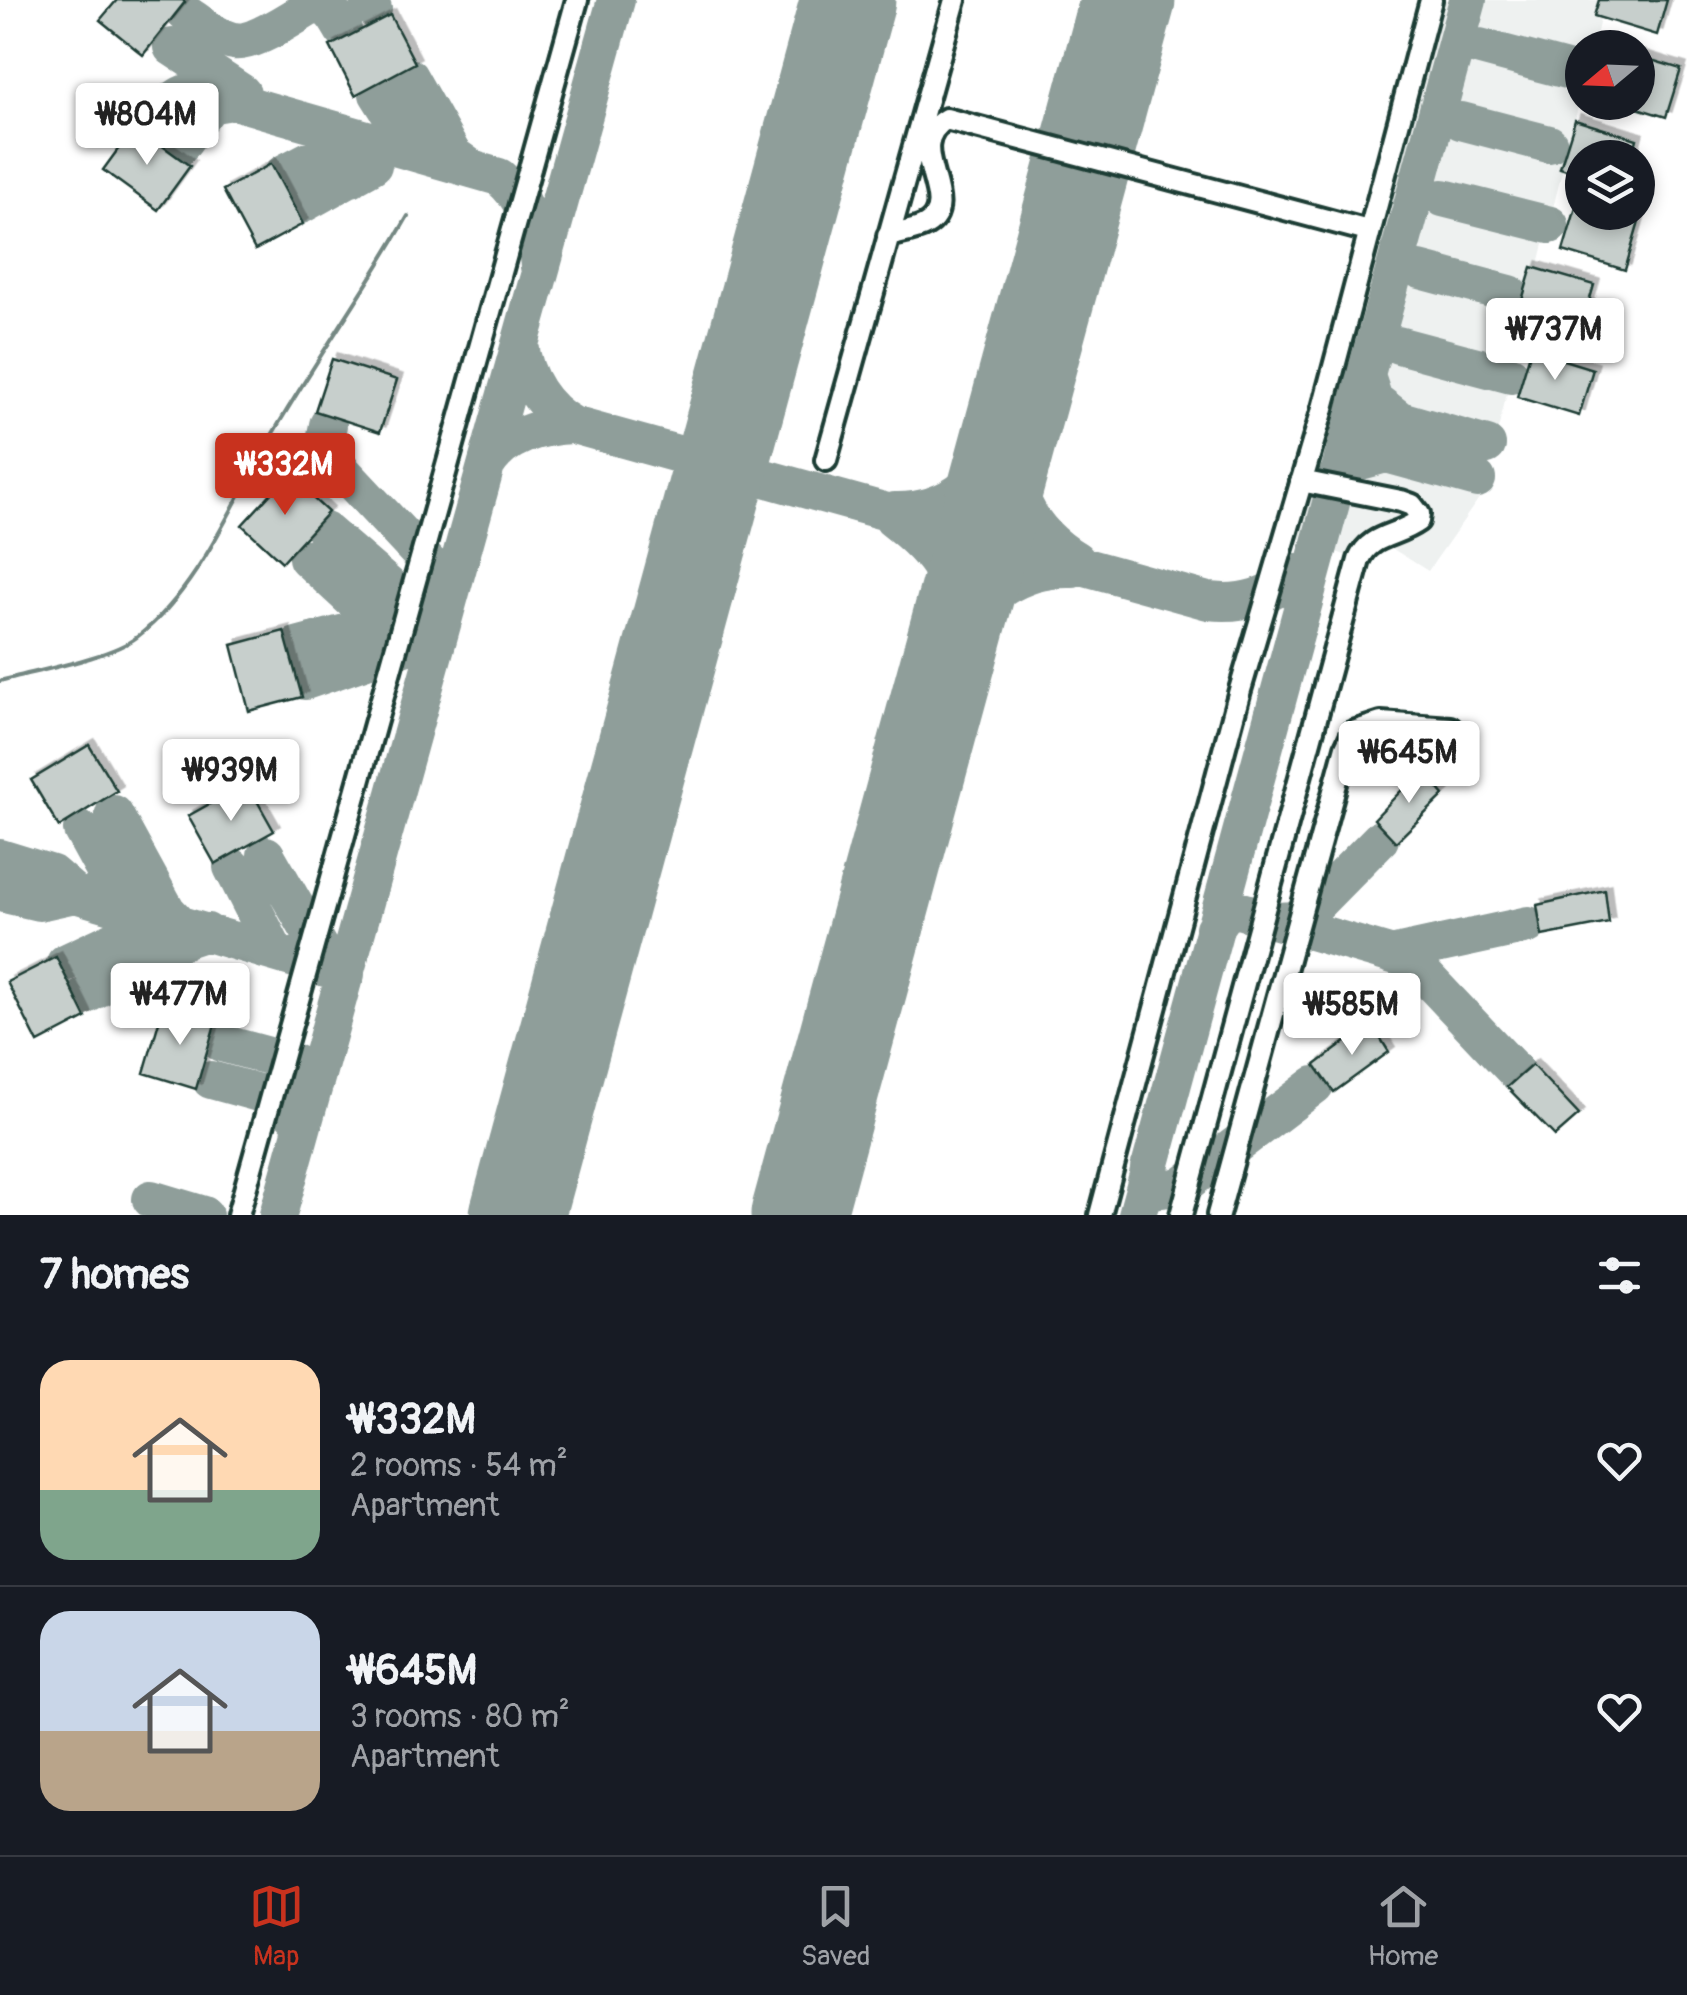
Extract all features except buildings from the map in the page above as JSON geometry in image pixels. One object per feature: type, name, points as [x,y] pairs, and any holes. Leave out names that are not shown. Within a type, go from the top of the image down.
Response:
[{"type":"lane","points":[[238,1215],[577,0]]},
{"type":"lane","points":[[826,460],[955,0]]},
{"type":"lane","points":[[1100,1215],[1240,690],[1322,412],[1431,0]]},
{"type":"lane","points":[[888,236],[928,224],[936,212],[937,186],[926,154],[931,135],[938,123],[946,119],[1368,231]]},
{"type":"lane","points":[[1180,1215],[1359,560],[1372,540],[1418,522],[1419,514],[1412,505],[1401,501],[1301,480]]},
{"type":"lane","points":[[1218,1215],[1353,732],[1380,723],[1450,728]]},
{"type":"shaded area","points":[[1423,0],[1605,0],[1597,30],[1565,30],[1565,120],[1575,120],[1570,140],[1565,140],[1565,160],[1482,494],[1428,571],[1369,534],[1348,556],[1277,531]]},
{"type":"waterway","points":[[0,681],[91,658],[125,645],[159,618],[211,547],[285,413],[408,216]]},
{"type":"taxiway","points":[[185,13],[221,37],[243,41],[278,26],[321,0]]},
{"type":"taxiway","points":[[368,0],[373,9]]},
{"type":"taxiway","points":[[520,344],[522,357],[526,369],[537,391],[573,425],[548,428],[513,440],[486,466],[616,0]]},
{"type":"taxiway","points":[[1137,1215],[1468,0]]},
{"type":"taxiway","points":[[311,6],[327,9],[343,30]]},
{"type":"taxiway","points":[[172,47],[242,93]]},
{"type":"taxiway","points":[[1480,47],[1565,70]]},
{"type":"taxiway","points":[[409,77],[453,155],[471,168]]},
{"type":"taxiway","points":[[149,132],[175,99],[199,91],[499,177],[528,218],[539,267]]},
{"type":"taxiway","points":[[378,94],[415,153]]},
{"type":"taxiway","points":[[177,150],[207,109],[233,101]]},
{"type":"taxiway","points":[[1461,121],[1549,144]]},
{"type":"taxiway","points":[[284,173],[355,136],[365,148],[364,159],[351,178]]},
{"type":"taxiway","points":[[301,205],[373,165]]},
{"type":"taxiway","points":[[1443,198],[1550,225]]},
{"type":"taxiway","points":[[1420,270],[1510,294]]},
{"type":"taxiway","points":[[1398,345],[1511,375]]},
{"type":"taxiway","points":[[1346,444],[1367,424],[1400,420],[1374,400],[1365,373]]},
{"type":"taxiway","points":[[1338,474],[1350,464],[1386,454],[1360,433],[1354,416]]},
{"type":"taxiway","points":[[1400,420],[1487,445]]},
{"type":"taxiway","points":[[296,646],[420,613],[449,599],[435,570],[327,455],[324,446],[328,425]]},
{"type":"taxiway","points":[[573,425],[1208,601],[1233,602],[1256,597],[1277,588],[1297,572]]},
{"type":"taxiway","points":[[1010,434],[1015,474],[1025,507],[1044,535],[1076,560]]},
{"type":"taxiway","points":[[895,511],[915,510],[949,499],[977,478],[1010,434]]},
{"type":"taxiway","points":[[1386,454],[1477,479]]},
{"type":"taxiway","points":[[278,1215],[486,466]]},
{"type":"taxiway","points":[[893,519],[943,571],[953,602],[954,641]]},
{"type":"taxiway","points":[[325,531],[420,613]]},
{"type":"taxiway","points":[[307,558],[371,617],[392,620]]},
{"type":"taxiway","points":[[953,644],[975,613],[1002,588],[1035,573],[1073,569]]},
{"type":"taxiway","points":[[305,681],[413,644],[421,646],[432,660]]},
{"type":"taxiway","points":[[114,814],[167,911],[180,925]]},
{"type":"taxiway","points":[[82,830],[121,901],[131,911]]},
{"type":"taxiway","points":[[1280,921],[1307,913],[1380,839]]},
{"type":"taxiway","points":[[266,855],[321,951],[325,967]]},
{"type":"taxiway","points":[[0,858],[52,874],[75,894],[346,974]]},
{"type":"taxiway","points":[[232,867],[275,952]]},
{"type":"taxiway","points":[[0,893],[39,902],[75,894]]},
{"type":"taxiway","points":[[1214,928],[1223,915],[1235,909],[1410,960],[1515,1071]]},
{"type":"taxiway","points":[[65,963],[159,919]]},
{"type":"taxiway","points":[[1395,954],[1528,925]]},
{"type":"taxiway","points":[[81,998],[186,939],[207,932]]},
{"type":"taxiway","points":[[221,1043],[295,1063],[315,1083],[291,1098],[281,1099]]},
{"type":"taxiway","points":[[211,1080],[281,1099],[296,1117]]},
{"type":"taxiway","points":[[1149,1168],[1151,1180],[1162,1189],[1182,1186],[1315,1085]]},
{"type":"taxiway","points":[[151,1199],[204,1215]]},
{"type":"runway","points":[[517,1215],[848,0]]},
{"type":"runway","points":[[798,1215],[1128,0]]}]
